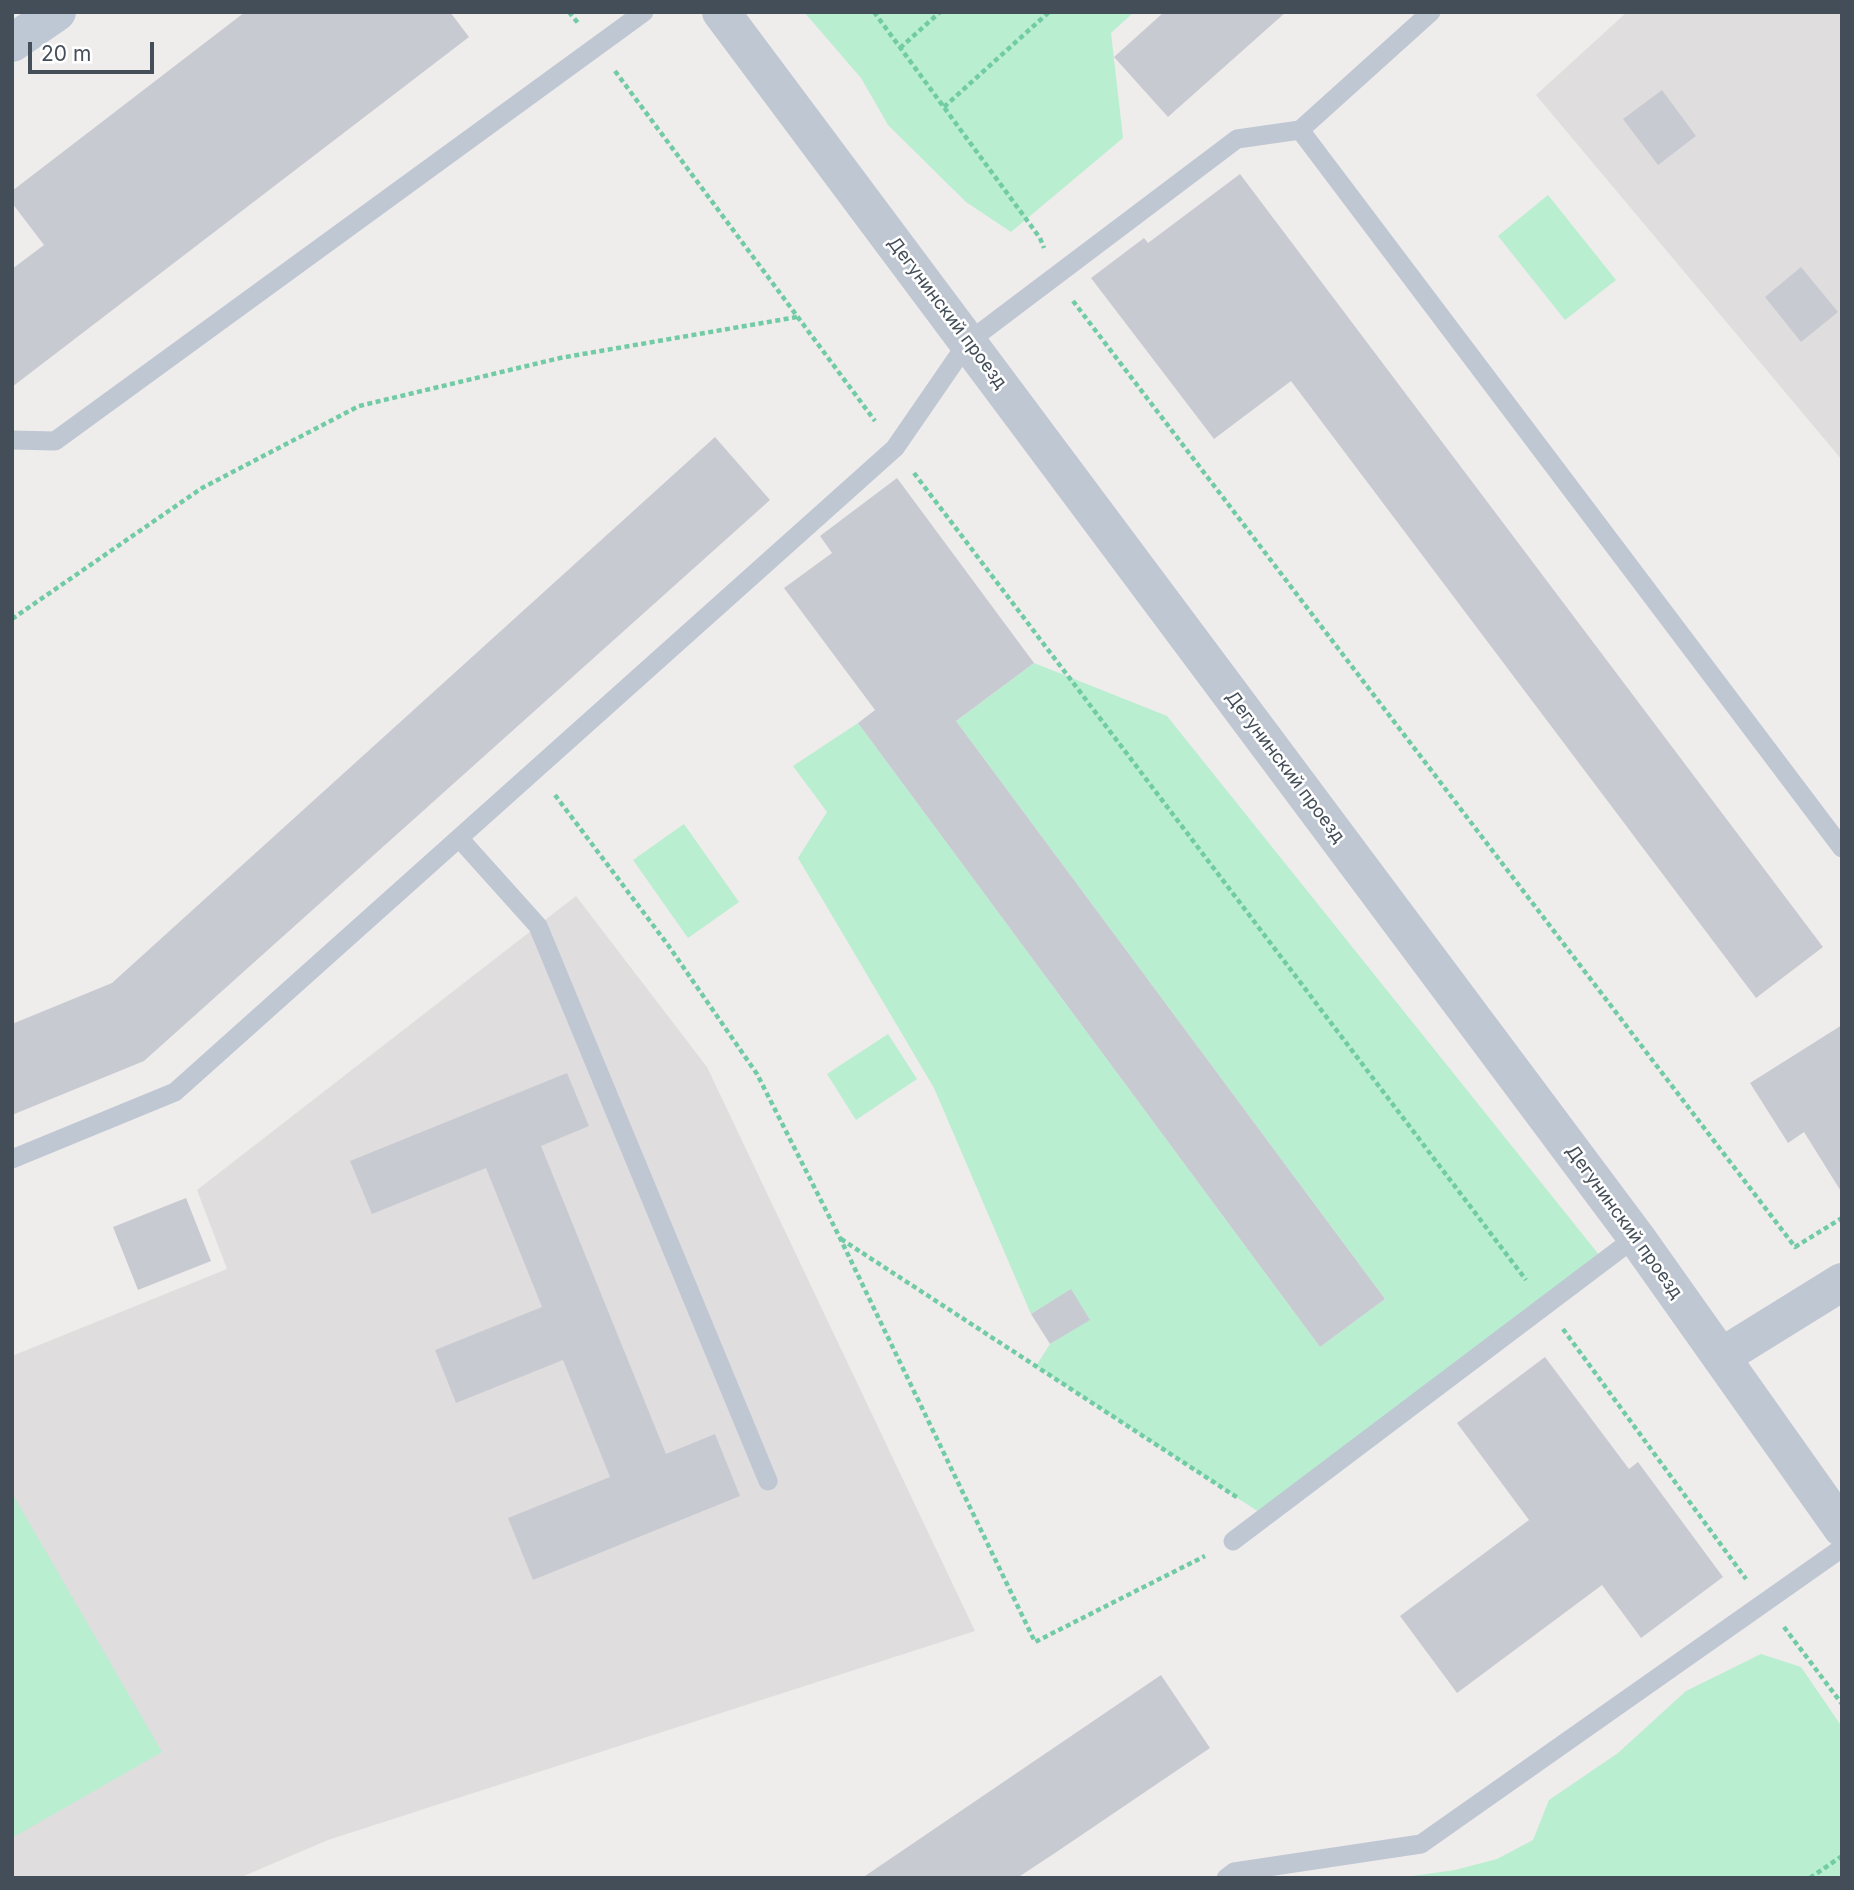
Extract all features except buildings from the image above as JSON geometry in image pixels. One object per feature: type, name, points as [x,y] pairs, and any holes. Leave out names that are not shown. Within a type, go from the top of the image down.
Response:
[{"type":"main road","points":[[12,43],[57,12]]},
{"type":"street","name":"Дегунинский проезд","points":[[721,12],[1636,1237],[1842,1528]]},
{"type":"street","points":[[1721,1357],[1842,1282]]},
{"type":"lane","points":[[12,440],[55,441],[644,12]]},
{"type":"lane","points":[[12,1159],[176,1093],[895,447],[968,342],[1237,139],[1300,130],[1431,12]]},
{"type":"lane","points":[[1300,130],[1842,848]]},
{"type":"lane","points":[[459,838],[538,926],[768,1481]]},
{"type":"lane","points":[[1233,1541],[1636,1237]]},
{"type":"lane","points":[[1226,1878],[1234,1872],[1421,1844],[1842,1548]]},
{"type":"path","points":[[569,12],[1544,1304],[1842,1704]]},
{"type":"path","points":[[874,12],[1040,238],[1054,277],[1795,1247],[1842,1218]]},
{"type":"path","points":[[900,48],[940,12]]},
{"type":"path","points":[[944,107],[1049,12]]},
{"type":"path","points":[[12,619],[202,488],[359,406],[560,358],[797,317]]},
{"type":"path","points":[[535,770],[628,889],[757,1074],[840,1238],[1035,1642],[1233,1541]]},
{"type":"path","points":[[840,1238],[1265,1516]]},
{"type":"path","points":[[1810,1878],[1842,1856]]},
{"type":"shaded area","points":[[1627,12],[1842,12],[1842,460],[1536,95]]},
{"type":"shaded area","points":[[576,896],[707,1067],[975,1631],[328,1840],[239,1878],[12,1878],[12,1356],[227,1269],[197,1190]]},
{"type":"green space","points":[[804,12],[1134,12],[1111,33],[1123,138],[1011,232],[966,202],[888,125],[861,78]]},
{"type":"green space","points":[[1548,195],[1616,280],[1565,320],[1498,236]]},
{"type":"green space","points":[[1034,663],[1167,716],[1604,1261],[1265,1516],[1036,1366],[1050,1344],[1089,1320],[1071,1290],[1031,1314],[934,1088],[798,858],[827,812],[793,766],[858,723],[1320,1347],[1385,1299],[956,721]]},
{"type":"green space","points":[[684,824],[739,902],[688,938],[633,860]]},
{"type":"green space","points":[[888,1034],[917,1079],[856,1120],[827,1074]]},
{"type":"green space","points":[[12,1493],[162,1752],[12,1838]]},
{"type":"green space","points":[[1761,1654],[1801,1667],[1842,1727],[1842,1878],[1398,1878],[1455,1870],[1497,1859],[1533,1840],[1549,1800],[1618,1753],[1686,1691]]}]
